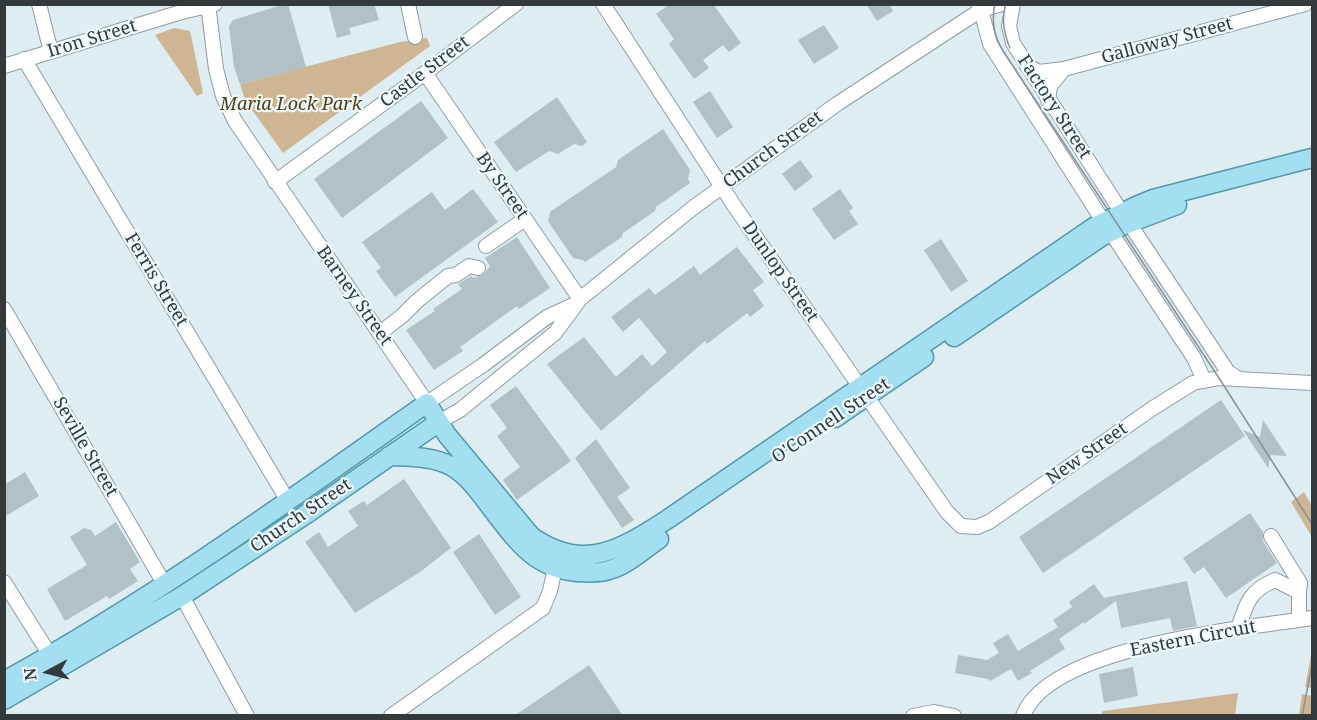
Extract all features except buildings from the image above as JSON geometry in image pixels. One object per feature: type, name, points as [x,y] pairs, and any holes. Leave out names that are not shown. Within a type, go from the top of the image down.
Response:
[{"type":"main road","name":"O'Connell Street","points":[[557,560],[568,555],[592,556],[611,552],[635,540],[864,391],[1044,259],[1125,218],[1153,200],[1312,158]]},
{"type":"main road","name":"O'Connell Street","points":[[1125,218],[1312,171]]},
{"type":"main road","name":"Church Street","points":[[4,700],[54,662],[428,402]]},
{"type":"main road","name":"Barney Street","points":[[428,402],[439,422],[521,525],[557,560]]},
{"type":"main road","name":"Church Street","points":[[4,681],[54,662],[182,596],[306,515],[439,422]]},
{"type":"main road","points":[[389,456],[430,458],[453,467],[470,481],[517,541],[532,555],[557,560]]},
{"type":"street","points":[[39,4],[51,52]]},
{"type":"street","points":[[408,4],[415,37]]},
{"type":"street","name":"Castle Street","points":[[275,182],[425,74],[516,4]]},
{"type":"street","name":"Dunlop Street","points":[[603,4],[722,187],[947,512],[961,526],[970,528]]},
{"type":"street","name":"Church Street","points":[[428,402],[474,372],[547,317],[577,301],[722,187],[837,104],[981,6],[1002,4]]},
{"type":"street","points":[[1010,26],[1013,4]]},
{"type":"street","name":"Galloway Street","points":[[1027,66],[1039,72],[1064,69],[1305,4]]},
{"type":"street","name":"Iron Street","points":[[4,66],[210,5]]},
{"type":"street","name":"Barney Street","points":[[210,5],[216,69],[223,96],[235,121],[428,402]]},
{"type":"street","points":[[981,6],[1010,26]]},
{"type":"street","name":"Factory Street","points":[[981,6],[990,44],[1194,358],[1204,380]]},
{"type":"street","name":"Factory Street","points":[[1010,26],[1012,40],[1048,100],[1222,364],[1231,375],[1239,379]]},
{"type":"street","name":"Ferris Street","points":[[24,60],[288,501]]},
{"type":"street","points":[[1048,100],[1050,86],[1064,69]]},
{"type":"street","name":"By Street","points":[[425,74],[525,219],[577,301]]},
{"type":"street","points":[[486,246],[525,219]]},
{"type":"street","points":[[380,333],[448,276],[456,275],[470,266],[478,268]]},
{"type":"street","name":"Church Street","points":[[439,422],[460,410],[555,333],[577,301]]},
{"type":"street","name":"Seville Street","points":[[4,309],[165,585]]},
{"type":"street","points":[[1204,380],[1239,379],[1312,383]]},
{"type":"street","name":"New Street","points":[[970,528],[989,522],[1162,402],[1193,383],[1204,380]]},
{"type":"street","points":[[1271,536],[1300,583],[1299,592],[1306,619]]},
{"type":"street","points":[[391,716],[543,608],[557,560]]},
{"type":"street","points":[[1238,629],[1245,605],[1260,586],[1275,580],[1299,592]]},
{"type":"street","points":[[4,582],[54,662]]},
{"type":"street","points":[[182,596],[247,716]]},
{"type":"street","name":"Eastern Circuit","points":[[1023,716],[1032,700],[1042,689],[1098,660],[1144,645],[1306,619]]},
{"type":"street","points":[[913,716],[934,712],[954,716]]},
{"type":"green space","points":[[174,28],[190,31],[203,93],[197,96],[155,35]]},
{"type":"green space","name":"Maria Lock Park","points":[[427,38],[430,46],[283,153],[245,100],[240,84],[400,42]]},
{"type":"green space","points":[[1304,492],[1312,506],[1312,537],[1291,502]]},
{"type":"green space","points":[[1312,650],[1312,688],[1305,687]]},
{"type":"green space","points":[[1238,693],[1235,715],[1101,715],[1103,711]]},
{"type":"green space","points":[[1302,694],[1312,696],[1312,715],[1299,715]]},
{"type":"tram line","points":[[995,4],[994,28],[1003,51],[1219,378],[1312,524]]},
{"type":"tram line","points":[[1006,4],[1004,26],[1010,48]]},
{"type":"tram line","points":[[1302,716],[1312,665]]}]
